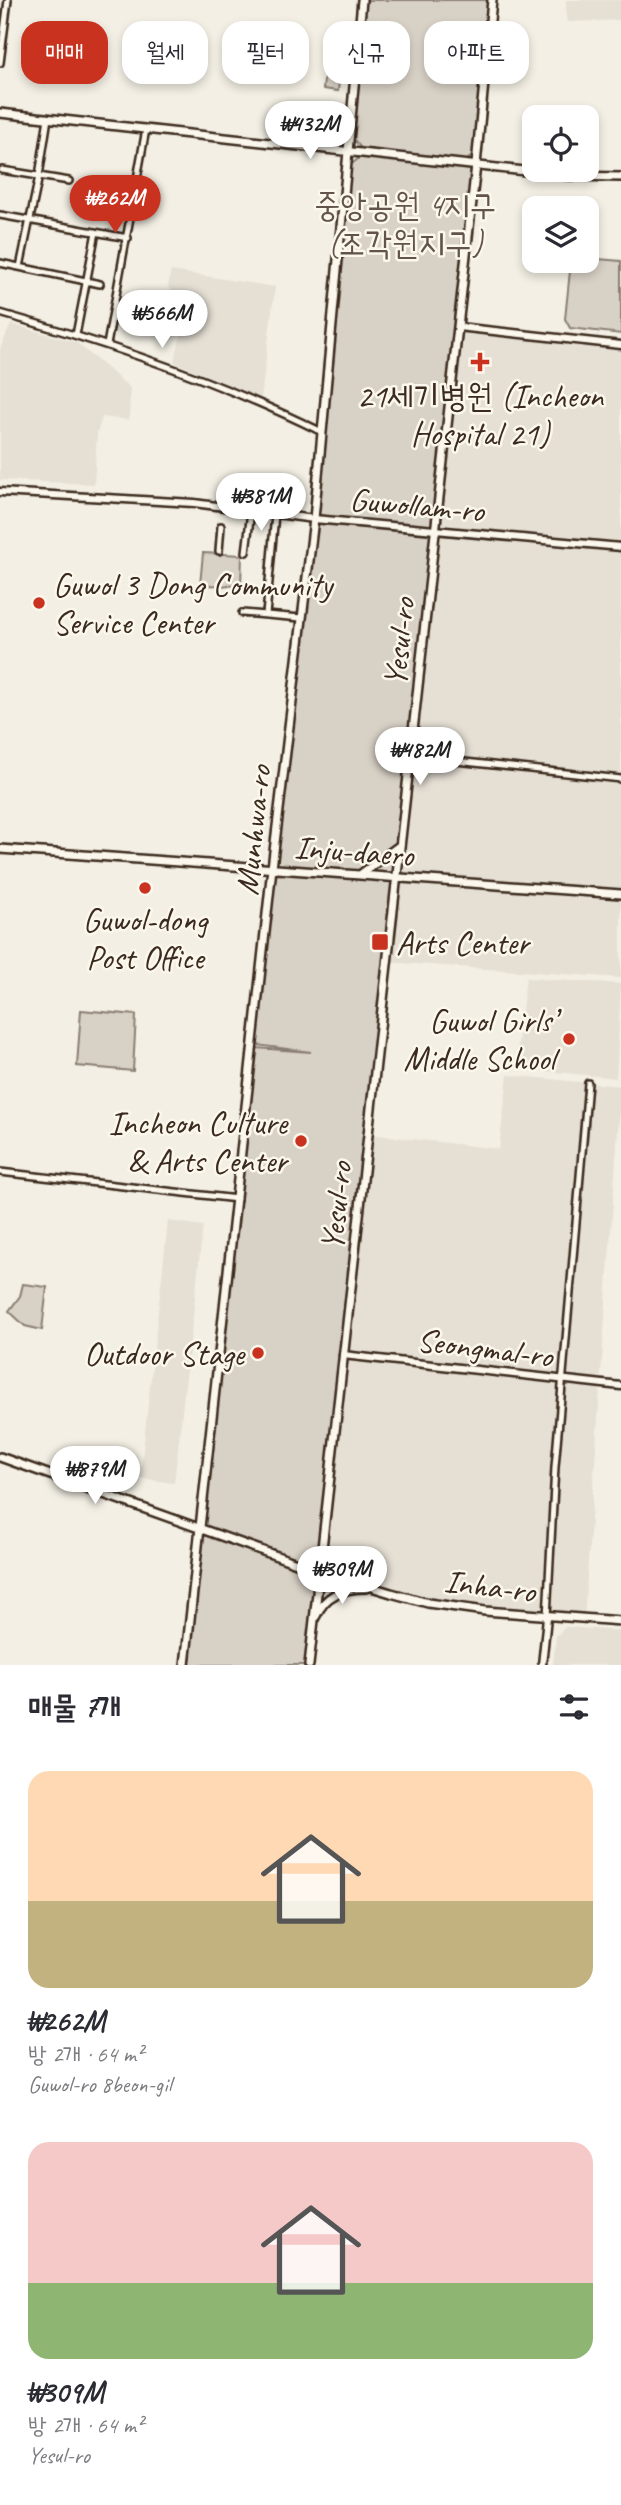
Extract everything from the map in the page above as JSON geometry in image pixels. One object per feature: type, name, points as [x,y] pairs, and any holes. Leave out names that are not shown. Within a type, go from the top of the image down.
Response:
[{"type":"main road","name":"Munhwa-ro","points":[[185,1665],[272,868],[314,519],[362,0]]},
{"type":"main road","name":"Yesul-ro","points":[[309,1665],[476,165],[492,0]]},
{"type":"main road","points":[[0,113],[348,152],[581,176],[621,177]]},
{"type":"main road","points":[[360,874],[372,868],[400,845]]},
{"type":"main road","name":"Inju-daero","points":[[0,849],[621,894]]},
{"type":"main road","name":"Inha-ro","points":[[0,1457],[371,1587],[449,1606],[547,1617],[621,1621]]},
{"type":"main road","points":[[313,1626],[321,1605],[329,1597],[354,1588],[371,1587]]},
{"type":"street","points":[[0,64],[8,0]]},
{"type":"street","points":[[20,267],[39,176],[47,118]]},
{"type":"street","points":[[107,345],[146,129]]},
{"type":"street","points":[[2,170],[69,181]]},
{"type":"street","points":[[0,215],[128,238]]},
{"type":"street","points":[[76,335],[96,232]]},
{"type":"street","points":[[0,263],[100,284]]},
{"type":"street","points":[[0,313],[76,335],[180,371],[322,432]]},
{"type":"street","points":[[458,327],[621,345]]},
{"type":"street","name":"Guwollam-ro","points":[[0,492],[194,503],[314,519],[621,547]]},
{"type":"street","points":[[246,552],[251,511]]},
{"type":"street","points":[[266,615],[275,514]]},
{"type":"street","points":[[219,551],[221,526]]},
{"type":"street","points":[[242,613],[301,618]]},
{"type":"street","points":[[410,756],[621,779]]},
{"type":"street","points":[[542,1665],[562,1381],[588,1083]]},
{"type":"street","points":[[0,1172],[237,1199]]},
{"type":"street","name":"Seongmal-ro","points":[[343,1356],[621,1386]]},
{"type":"shaded area","points":[[566,0],[621,0],[621,20],[567,22]]},
{"type":"shaded area","points":[[171,271],[275,287],[261,398],[174,362],[189,307],[168,287]]},
{"type":"shaded area","points":[[11,324],[77,343],[130,388],[129,420],[102,417],[97,433],[94,484],[0,480],[0,349]]},
{"type":"shaded area","points":[[458,327],[621,345],[621,978],[387,962]]},
{"type":"shaded area","name":"Guwol Girls’ Middle School","points":[[526,978],[621,984],[616,1078],[515,1068]]},
{"type":"shaded area","points":[[508,1075],[621,1086],[584,1619],[449,1606],[319,1571],[368,1134],[499,1149]]},
{"type":"shaded area","points":[[168,1221],[203,1226],[174,1483],[140,1478]]},
{"type":"shaded area","points":[[566,1627],[621,1631],[621,1665],[553,1665],[556,1636]]},
{"type":"green space","name":"중앙공원 4지구 (조각원지구)","points":[[362,0],[491,0],[489,21],[424,21],[424,84],[483,84],[477,153],[462,163],[476,165],[436,523],[427,530],[435,531],[309,1665],[185,1665],[200,1528],[282,1556],[204,1526],[256,1048],[311,1052],[256,1045],[275,871],[322,871],[276,865],[316,523],[346,524],[322,520],[315,508],[347,168],[365,153],[350,135],[355,84],[410,84],[410,21],[360,21]]},
{"type":"green space","points":[[324,84],[339,84],[338,91],[323,89]]},
{"type":"green space","points":[[599,259],[621,261],[621,334],[570,328],[565,319],[570,273],[599,273]]},
{"type":"green space","points":[[203,553],[242,555],[241,586],[200,585]]},
{"type":"green space","points":[[81,1010],[136,1015],[133,1071],[77,1066]]},
{"type":"green space","points":[[23,1284],[47,1287],[42,1330],[25,1326],[9,1311],[20,1296]]},
{"type":"place","name":"21세기병원 (Incheon Hospital 21)","points":[[480,362]]},
{"type":"place","name":"Guwol 3 Dong Community Service Center","points":[[39,603]]},
{"type":"place","name":"Guwol-dong Post Office","points":[[145,888]]},
{"type":"place","name":"Arts Center","points":[[380,942]]},
{"type":"place","name":"Guwol Girls’ Middle School","points":[[569,1039]]},
{"type":"place","name":"Incheon Culture & Arts Center","points":[[301,1141]]},
{"type":"place","name":"Outdoor Stage","points":[[258,1353]]}]
